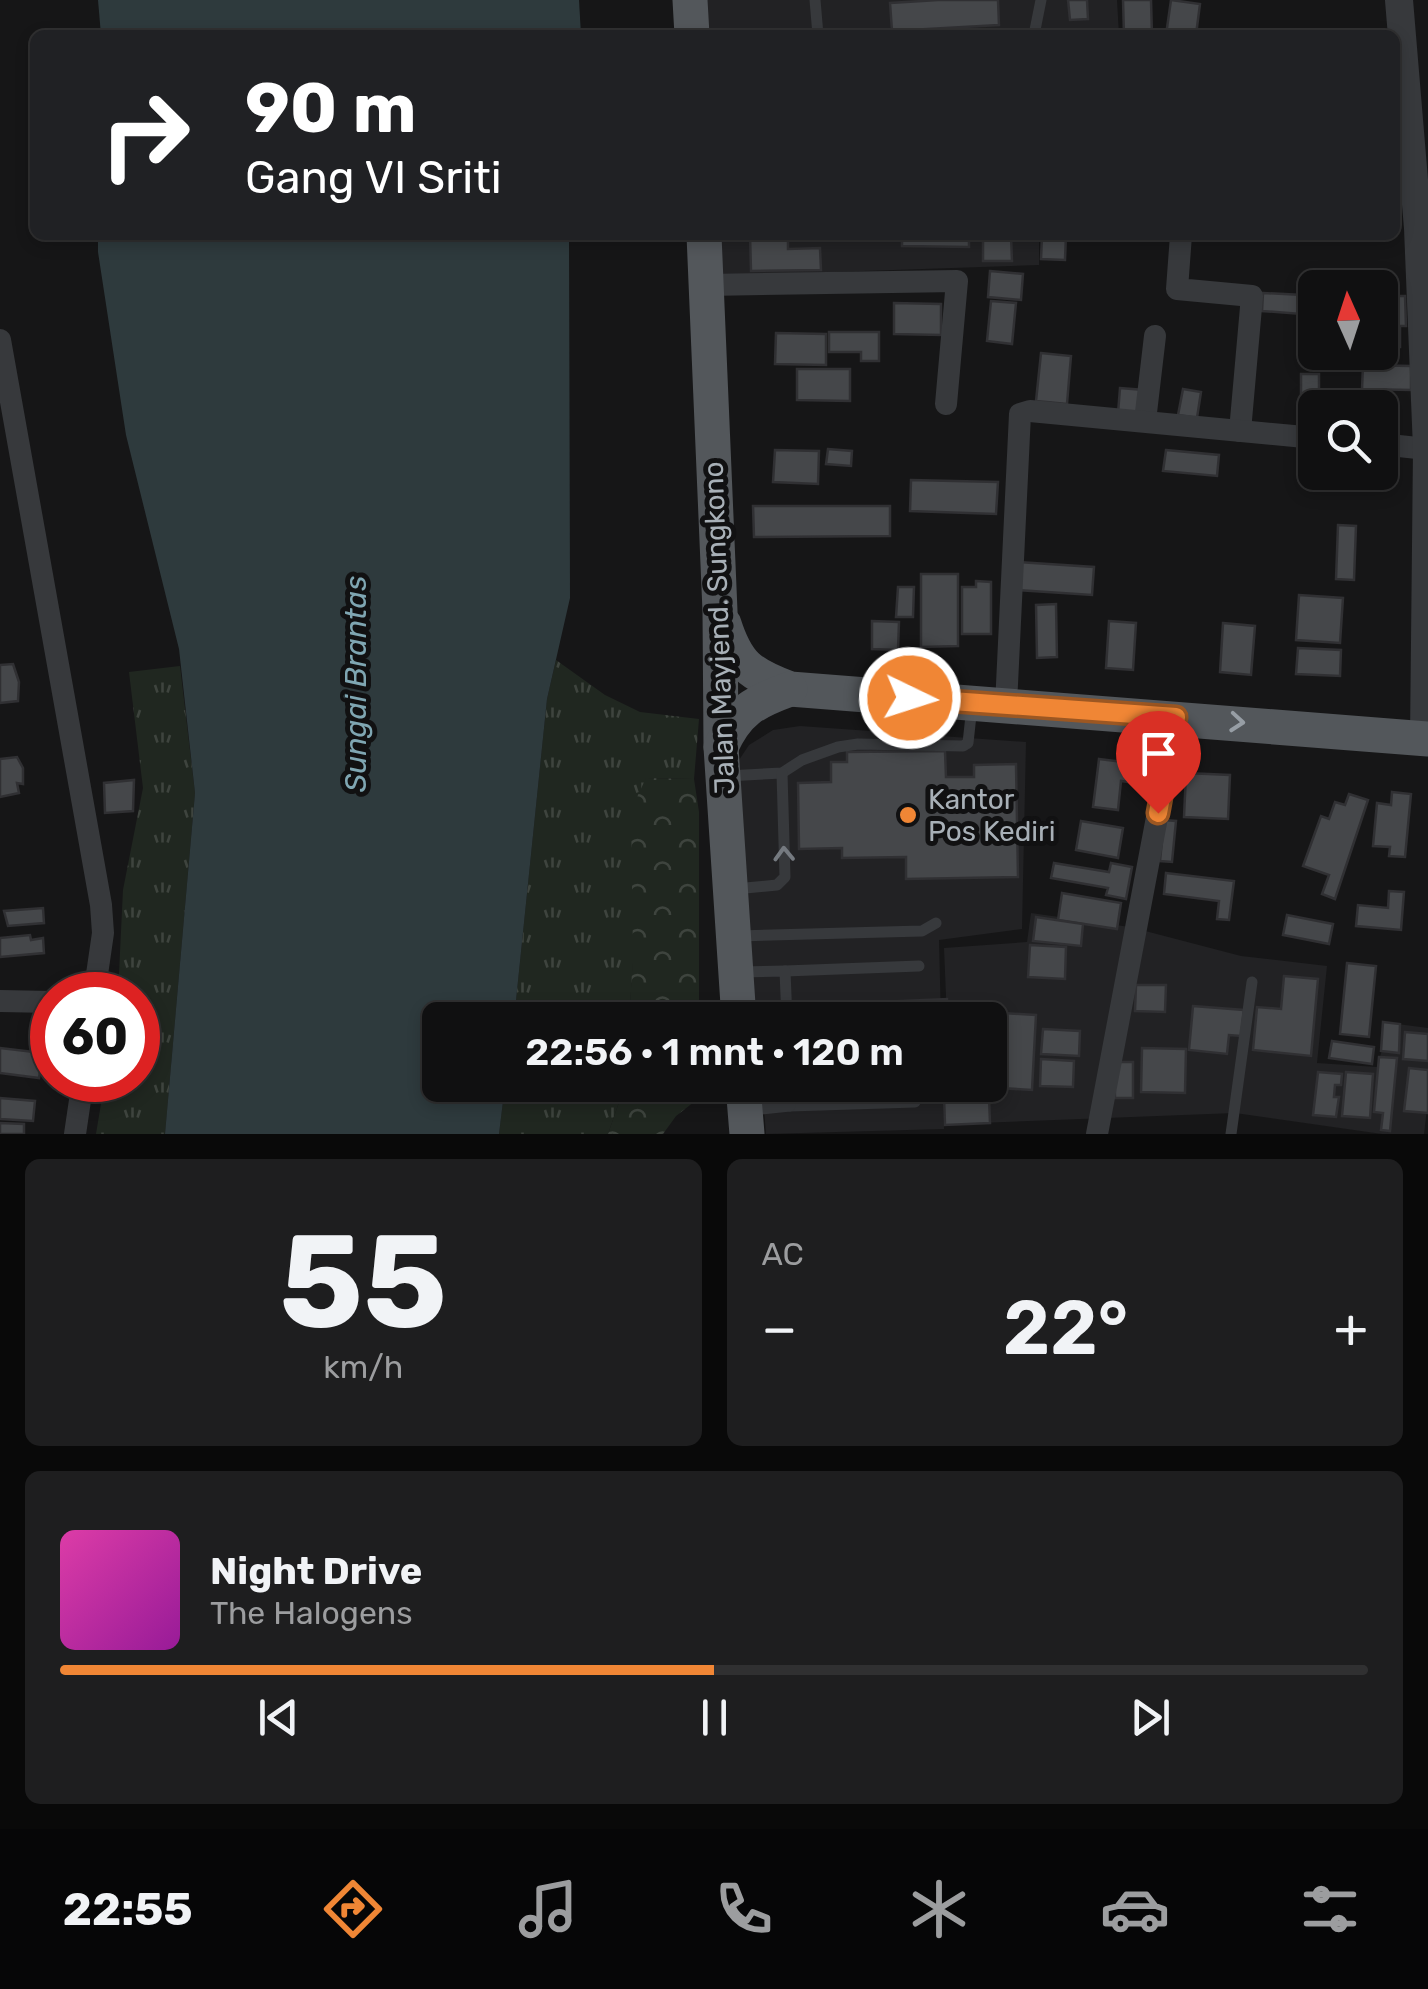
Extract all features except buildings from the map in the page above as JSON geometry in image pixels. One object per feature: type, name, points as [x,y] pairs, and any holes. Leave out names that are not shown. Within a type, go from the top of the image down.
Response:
[{"type":"main road","points":[[690,0],[692,30]]},
{"type":"main road","name":"Jalan Mayjend. Sungkono","points":[[704,240],[720,611],[722,762],[738,1002]]},
{"type":"main road","points":[[720,611],[732,648],[744,666],[790,689],[1426,738]]},
{"type":"main road","points":[[722,762],[731,725],[746,709],[790,689]]},
{"type":"street","points":[[1399,0],[1416,67],[1401,95],[1406,228],[1428,449],[1426,738]]},
{"type":"street","points":[[1181,240],[1177,289],[1252,296],[1240,431]]},
{"type":"street","points":[[707,285],[956,280],[946,404]]},
{"type":"street","points":[[1145,422],[1154,336]]},
{"type":"street","points":[[0,340],[101,905],[97,972]]},
{"type":"street","points":[[989,703],[1018,418],[1030,410],[1298,436]]},
{"type":"street","points":[[1398,446],[1428,449]]},
{"type":"street","points":[[1097,1134],[1176,717]]},
{"type":"street","points":[[0,1000],[30,1001]]},
{"type":"street","points":[[75,1134],[80,1102]]},
{"type":"lane","points":[[815,0],[818,30]]},
{"type":"lane","points":[[1034,30],[1042,0]]},
{"type":"lane","points":[[722,762],[782,773],[802,760],[838,747],[967,745],[989,703]]},
{"type":"lane","points":[[730,889],[778,885],[785,877],[782,773]]},
{"type":"lane","points":[[734,936],[922,931],[936,923]]},
{"type":"lane","points":[[736,972],[919,966]]},
{"type":"lane","points":[[784,971],[786,1002]]},
{"type":"lane","points":[[1232,1134],[1252,982]]},
{"type":"lane","points":[[745,1110],[915,1102]]},
{"type":"shaded area","points":[[707,0],[1117,0],[1119,30],[708,30]]},
{"type":"shaded area","points":[[716,240],[1039,240],[1039,265],[718,276]]},
{"type":"shaded area","points":[[800,726],[1026,742],[1022,929],[939,940],[941,1002],[755,1002],[735,766],[749,745],[773,730]]},
{"type":"shaded area","points":[[1031,913],[1130,927],[1241,956],[1327,966],[1317,1063],[1377,1067],[1390,1023],[1428,1028],[1424,1134],[1382,1134],[1235,1113],[951,1124],[950,1102],[1007,1102],[1007,1002],[946,1002],[944,948],[1027,942]]},
{"type":"shaded area","points":[[763,1102],[943,1102],[944,1129],[766,1134]]},
{"type":"green space","points":[[556,660],[605,695],[640,712],[699,719],[694,779],[646,778],[630,1002],[516,1002],[547,699]]},
{"type":"green space","points":[[180,666],[195,793],[165,1134],[96,1134],[101,1102],[160,1102],[160,972],[119,972],[123,890],[143,788],[129,672]]},
{"type":"green space","points":[[646,778],[694,779],[699,812],[699,1002],[630,1002],[631,810]]},
{"type":"green space","points":[[503,1102],[619,1102],[608,1134],[499,1134]]},
{"type":"green space","points":[[619,1102],[694,1102],[676,1116],[663,1134],[608,1134]]},
{"type":"water","points":[[98,0],[579,0],[581,30],[101,30]]},
{"type":"water","name":"Sungai Brantas","points":[[98,240],[569,240],[570,598],[547,699],[516,1002],[422,1002],[422,1102],[503,1102],[499,1134],[165,1134],[195,793],[179,649],[126,435]]},
{"type":"place","name":"Kantor Pos Kediri","points":[[908,815]]},
{"type":"route","points":[[910,698],[1176,717],[1158,813]]}]
